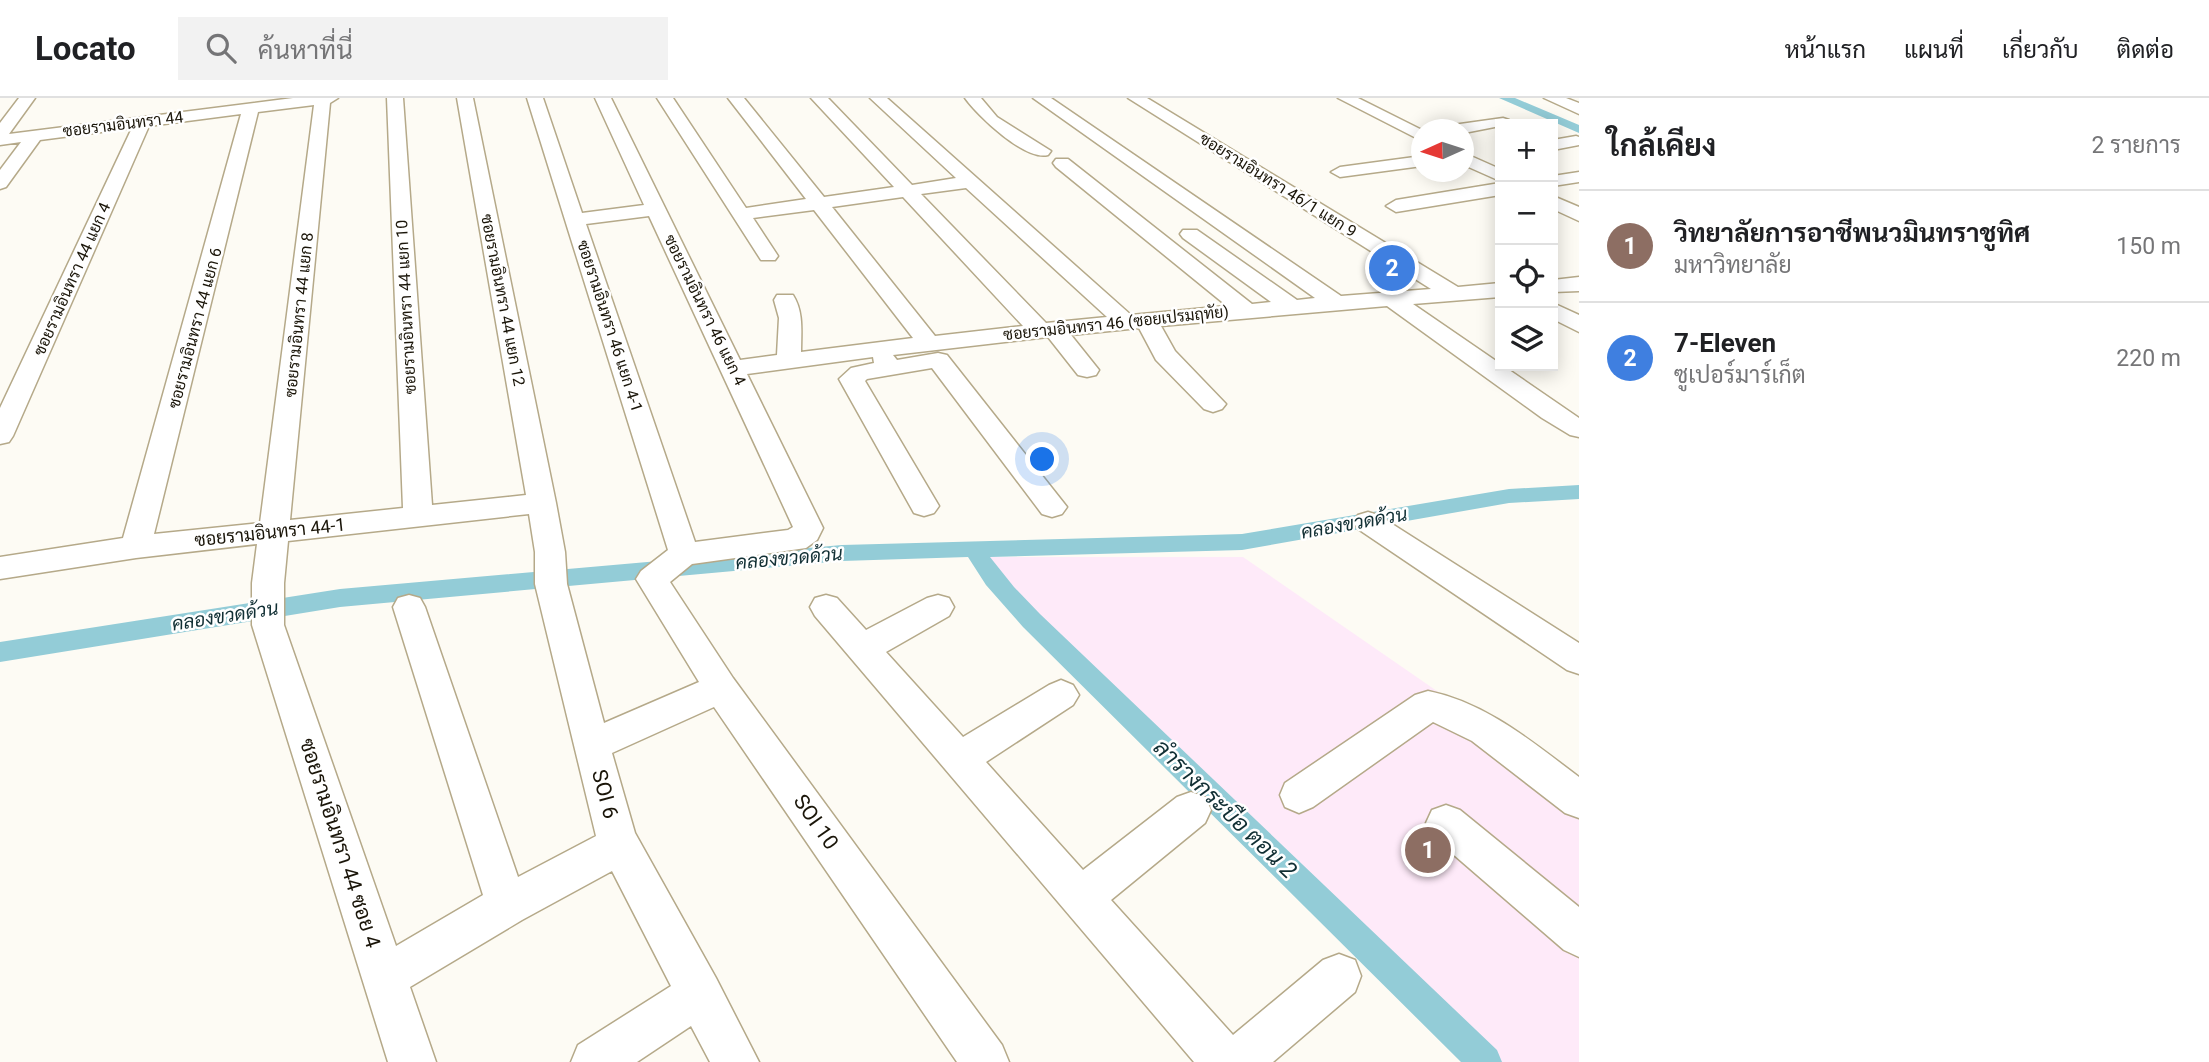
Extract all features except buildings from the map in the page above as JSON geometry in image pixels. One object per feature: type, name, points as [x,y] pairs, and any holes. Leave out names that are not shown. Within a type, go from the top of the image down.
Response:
[{"type":"street","points":[[0,134],[27,98]]},
{"type":"street","name":"ซอยรามอินทรา 44 แยก 10","points":[[395,98],[418,515]]},
{"type":"street","name":"ซอยรามอินทรา 44 แยก 12","points":[[465,98],[542,503]]},
{"type":"street","name":"ซอยรามอินทรา 46 แยก 4-1","points":[[535,98],[684,554]]},
{"type":"street","name":"ซอยรามอินทรา 46 แยก 4","points":[[603,98],[807,523],[806,533],[794,540],[684,554]]},
{"type":"street","points":[[665,98],[768,256]]},
{"type":"street","points":[[736,98],[928,342]]},
{"type":"street","points":[[819,98],[1087,370]]},
{"type":"street","points":[[878,98],[969,182],[1136,321],[1213,404]]},
{"type":"street","points":[[973,98],[991,120],[1042,151]]},
{"type":"street","points":[[1041,98],[1338,304]]},
{"type":"street","name":"ซอยรามอินทรา 46/1 แยก 9","points":[[1136,98],[1455,294]]},
{"type":"street","points":[[1346,98],[1411,130]]},
{"type":"street","points":[[1552,98],[1579,109]]},
{"type":"street","name":"ซอยรามอินทรา 44","points":[[0,140],[327,99]]},
{"type":"street","name":"ซอยรามอินทรา 44 แยก 8","points":[[268,583],[327,99]]},
{"type":"street","name":"ซอยรามอินทรา 44 แยก 6","points":[[136,547],[251,108]]},
{"type":"street","name":"ซอยรามอินทรา 44 แยก 4","points":[[0,436],[143,122]]},
{"type":"street","points":[[1474,127],[1495,124]]},
{"type":"street","points":[[0,183],[34,136]]},
{"type":"street","points":[[1558,144],[1576,142]]},
{"type":"street","points":[[0,155],[20,153]]},
{"type":"street","points":[[1474,155],[1488,153]]},
{"type":"street","points":[[1340,172],[1411,162]]},
{"type":"street","points":[[1474,162],[1495,173]]},
{"type":"street","points":[[1062,163],[1246,310]]},
{"type":"street","points":[[1558,180],[1579,177]]},
{"type":"street","points":[[742,215],[969,182]]},
{"type":"street","points":[[1396,205],[1495,190]]},
{"type":"street","points":[[1558,204],[1579,215]]},
{"type":"street","points":[[576,220],[656,209]]},
{"type":"street","points":[[1190,234],[1292,307]]},
{"type":"street","points":[[1558,286],[1579,284]]},
{"type":"street","name":"ซอยรามอินทรา 46 (ซอยเปรมฤทัย)","points":[[733,368],[789,360],[883,358],[928,342],[1046,329],[1495,290]]},
{"type":"street","points":[[785,299],[790,318],[789,360]]},
{"type":"street","points":[[1392,299],[1579,429]]},
{"type":"street","points":[[1558,313],[1579,325]]},
{"type":"street","points":[[924,506],[851,379],[883,358],[938,360],[1052,507]]},
{"type":"street","name":"ซอยรามอินทรา 44-1","points":[[0,568],[136,547],[542,503]]},
{"type":"street","name":"SOI 6","points":[[542,503],[551,577],[611,822],[620,845],[735,1062]]},
{"type":"street","points":[[1368,522],[1579,660]]},
{"type":"street","name":"SOI 10","points":[[684,554],[652,579],[721,688],[985,1062]]},
{"type":"street","name":"ซอยรามอินทรา 44 ซอย 4","points":[[268,583],[268,625],[412,1062]]},
{"type":"street","points":[[409,607],[507,905]]},
{"type":"street","points":[[826,607],[1083,896],[1225,1062]]},
{"type":"street","points":[[863,648],[938,607]]},
{"type":"street","points":[[592,745],[721,688]]},
{"type":"street","points":[[961,758],[1061,695]]},
{"type":"street","points":[[1299,795],[1428,706],[1456,712],[1579,800]]},
{"type":"street","points":[[1083,896],[1191,810]]},
{"type":"street","points":[[1446,823],[1579,935]]},
{"type":"street","points":[[385,976],[507,905],[620,845]]},
{"type":"street","points":[[1237,1062],[1339,976]]},
{"type":"street","points":[[595,1062],[700,994]]},
{"type":"shaded area","points":[[987,557],[1243,557],[1579,789],[1579,1062],[1498,1062],[1337,910],[1018,598]]},
{"type":"waterway","points":[[1505,98],[1579,129]]},
{"type":"waterway","name":"คลองขวดด้วน","points":[[975,549],[1242,542],[1509,496],[1579,492]]},
{"type":"waterway","name":"คลองขวดด้วน","points":[[0,652],[340,598],[842,553],[975,549]]},
{"type":"waterway","name":"ลำรางกระบือ ตอน 2","points":[[975,549],[994,579],[1031,621],[1485,1062]]},
{"type":"place","name":"7-Eleven","points":[[1392,268]]},
{"type":"place","name":"วิทยาลัยการอาชีพนวมินทราชูทิศ","points":[[1428,850]]}]
